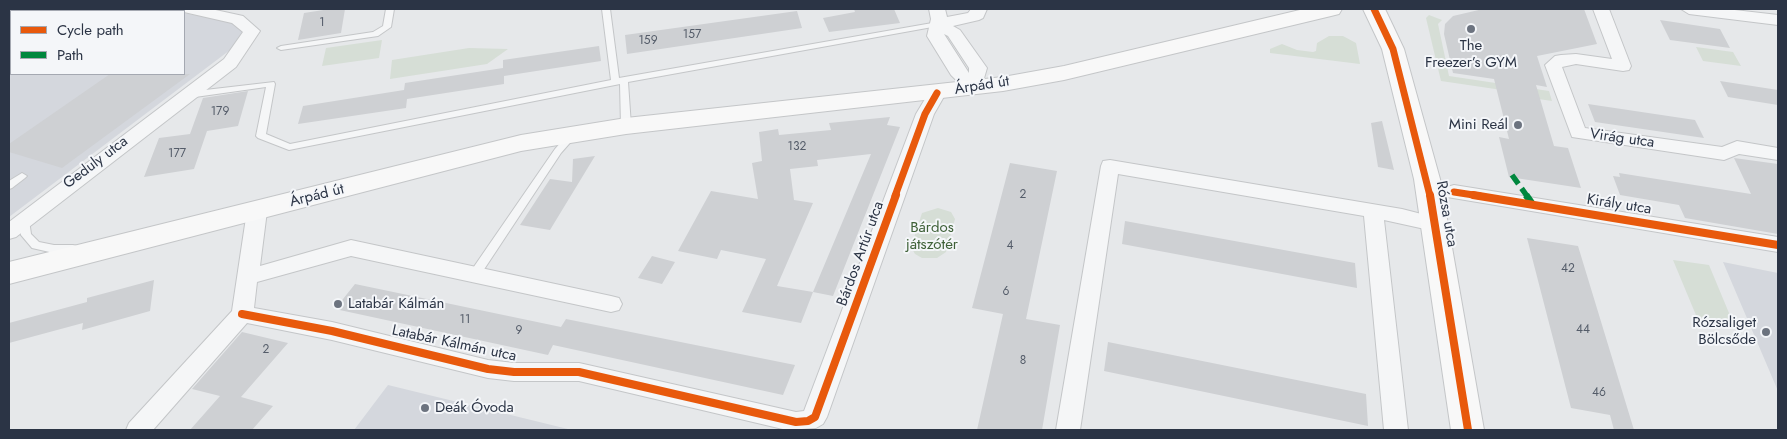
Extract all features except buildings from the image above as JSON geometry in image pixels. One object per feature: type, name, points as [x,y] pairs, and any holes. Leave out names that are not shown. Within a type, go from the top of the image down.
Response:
[{"type":"main road","name":"Árpád út","points":[[9,273],[521,143],[626,126],[974,88],[1064,73],[1331,9]]},
{"type":"main road","name":"Rózsa utca","points":[[1374,9],[1393,49],[1401,74],[1428,188],[1468,430]]},
{"type":"street","name":"Geduly utca","points":[[16,226],[230,63],[252,31],[238,19],[190,9]]},
{"type":"street","points":[[974,88],[957,71],[935,36],[940,19],[973,17],[979,9]]},
{"type":"street","name":"Virág utca","points":[[1601,9],[1623,66],[1576,59],[1561,60],[1553,65],[1578,133],[1724,154],[1737,147],[1778,154]]},
{"type":"street","points":[[1689,9],[1778,20]]},
{"type":"street","name":"Bárdos Artúr utca","points":[[808,422],[814,418],[925,114],[937,93]]},
{"type":"street","name":"Rózsa utca","points":[[1068,430],[1110,166],[1373,211],[1434,224]]},
{"type":"street","name":"Király utca","points":[[1454,192],[1778,245]]},
{"type":"street","points":[[138,430],[242,314],[257,211]]},
{"type":"street","points":[[1373,211],[1396,430]]},
{"type":"street","points":[[247,277],[351,248],[611,304]]},
{"type":"street","name":"Latabár Kálmán utca","points":[[242,314],[332,331],[488,369],[514,372],[579,372],[796,422],[808,422]]},
{"type":"lane","points":[[281,48],[375,34],[387,28],[390,9]]},
{"type":"lane","points":[[606,9],[626,126]]},
{"type":"lane","points":[[185,96],[271,84],[261,136],[289,147],[940,19]]},
{"type":"lane","points":[[475,274],[558,151],[573,134]]},
{"type":"lane","points":[[9,186],[22,176]]},
{"type":"lane","points":[[16,226],[36,245],[54,249],[107,249]]},
{"type":"shaded area","points":[[164,9],[170,10],[21,10]]},
{"type":"shaded area","points":[[185,13],[231,22],[245,33],[238,44],[9,217],[9,18],[10,75],[185,75]]},
{"type":"shaded area","name":"Rózsaliget Bölcsőde","points":[[1723,262],[1778,273],[1778,391]]},
{"type":"shaded area","name":"Deák Óvoda","points":[[388,385],[572,430],[354,430]]},
{"type":"green space","points":[[1429,15],[1442,20],[1438,24],[1449,76],[1549,91],[1552,101],[1504,94],[1502,90],[1441,81],[1426,18]]},
{"type":"green space","points":[[1329,36],[1343,36],[1356,43],[1360,64],[1270,53],[1270,49],[1282,44],[1297,50],[1313,52],[1316,51],[1317,43]]},
{"type":"green space","points":[[382,40],[379,58],[322,66],[326,48]]},
{"type":"green space","points":[[1696,47],[1733,52],[1741,66],[1703,61]]},
{"type":"green space","points":[[469,48],[508,49],[487,64],[390,79],[392,60]]},
{"type":"green space","name":"Bárdos játszótér","points":[[938,208],[951,212],[955,219],[946,252],[937,258],[922,258],[915,254],[911,247],[922,213]]},
{"type":"green space","points":[[1673,260],[1709,265],[1734,325],[1698,320]]},
{"type":"marked path","points":[[1512,175],[1533,205]]},
{"type":"cycle path","points":[[1374,9],[1393,49],[1427,179],[1468,430]]},
{"type":"cycle path","points":[[242,314],[332,331],[488,369],[514,372],[579,372],[796,422],[808,421],[815,417],[925,114],[937,93]]},
{"type":"cycle path","points":[[1454,192],[1778,245]]},
{"type":"place","name":"The Freezer’s GYM","points":[[1471,29]]},
{"type":"place","name":"Mini Reál","points":[[1518,125]]},
{"type":"place","name":"Latabár Kálmán","points":[[338,304]]},
{"type":"place","name":"Rózsaliget Bölcsőde","points":[[1766,332]]},
{"type":"place","name":"Deák Óvoda","points":[[425,408]]}]
